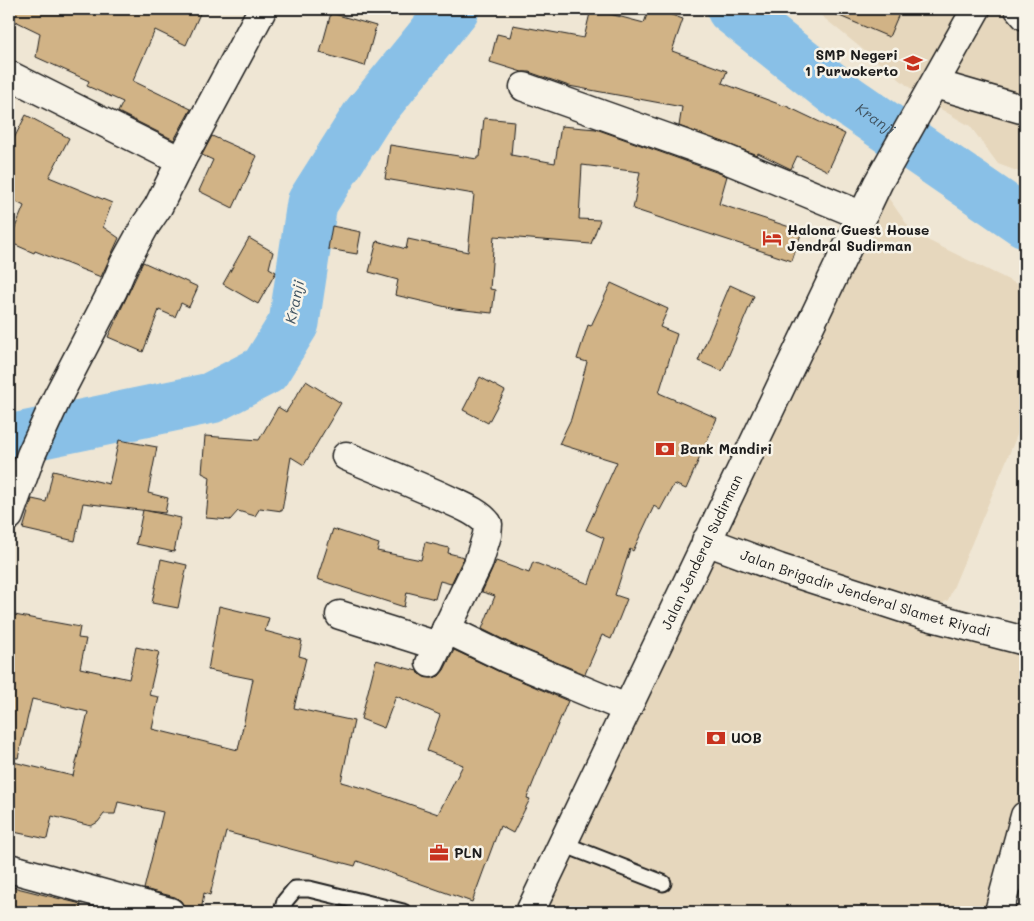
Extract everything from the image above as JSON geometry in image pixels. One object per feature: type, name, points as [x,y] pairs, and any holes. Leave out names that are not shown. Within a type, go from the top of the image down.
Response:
[{"type":"street","name":"Jalan Jenderal Sudirman","points":[[530,912],[878,183],[976,9]]},
{"type":"street","points":[[1019,9],[1025,16]]},
{"type":"street","points":[[9,516],[31,455],[57,398],[124,264],[158,207],[261,12]]},
{"type":"street","points":[[9,75],[181,161]]},
{"type":"street","points":[[524,87],[721,157],[862,216]]},
{"type":"street","points":[[930,92],[1025,110]]},
{"type":"street","points":[[346,456],[464,507],[484,519],[488,524],[487,535],[478,564],[438,646]]},
{"type":"street","name":"Jalan Brigadir Jenderal Slamet Riyadi","points":[[706,541],[779,568],[924,615],[1025,641]]},
{"type":"street","points":[[340,615],[438,646],[506,658],[626,708]]},
{"type":"street","points":[[999,912],[1025,816]]},
{"type":"street","points":[[9,868],[170,912]]},
{"type":"lane","points":[[562,844],[663,883]]},
{"type":"lane","points":[[282,912],[285,901],[295,889],[309,889],[403,912]]},
{"type":"shaded area","points":[[813,9],[1025,9],[1025,174],[998,164],[970,126],[925,100]]},
{"type":"shaded area","points":[[878,183],[913,233],[1025,288],[1025,416],[948,600],[925,615],[1025,641],[1025,816],[999,912],[530,912]]},
{"type":"building","points":[[9,9],[202,9],[186,45],[155,30],[133,81],[191,109],[174,140],[118,112],[123,102],[87,86],[89,81],[36,57],[40,33],[9,18]]},
{"type":"building","points":[[591,9],[644,23],[649,9],[655,9],[683,19],[672,51],[727,71],[722,83],[784,105],[845,134],[828,171],[797,156],[791,169],[758,153],[757,155],[679,126],[682,107],[569,86],[529,72],[522,72],[490,62],[497,34],[510,37],[513,25],[584,38]]},
{"type":"building","points":[[823,9],[901,9],[889,37]]},
{"type":"building","points":[[331,13],[376,26],[365,66],[320,53]]},
{"type":"building","points":[[26,115],[69,138],[49,177],[112,203],[103,227],[119,238],[101,277],[9,242],[24,206],[9,198],[9,148]]},
{"type":"building","points":[[484,118],[514,121],[511,155],[555,163],[561,126],[596,129],[727,176],[719,204],[802,231],[792,261],[633,209],[640,172],[582,165],[579,219],[600,220],[591,244],[494,236],[490,289],[495,290],[492,313],[455,309],[395,295],[398,280],[369,272],[377,241],[406,249],[408,239],[468,252],[474,194],[385,179],[390,145],[477,159],[477,157],[480,157]]},
{"type":"building","points":[[212,136],[257,156],[233,208],[199,191],[213,160],[202,155]]},
{"type":"building","points":[[332,226],[361,232],[357,254],[328,249]]},
{"type":"building","points":[[249,238],[273,252],[269,268],[276,272],[258,304],[223,284]]},
{"type":"building","points":[[143,262],[198,287],[189,307],[181,303],[175,317],[159,310],[143,352],[108,337]]},
{"type":"building","points":[[611,283],[668,309],[660,327],[677,334],[659,393],[717,418],[686,489],[674,484],[660,510],[654,506],[633,551],[630,549],[615,595],[627,599],[611,639],[602,635],[585,674],[512,644],[482,629],[495,596],[482,592],[496,561],[529,573],[533,562],[589,584],[604,538],[586,530],[617,462],[559,444],[571,419],[587,362],[577,359],[588,325],[591,326]]},
{"type":"building","points":[[730,285],[754,296],[722,371],[698,361]]},
{"type":"building","points":[[480,377],[505,391],[488,423],[463,410]]},
{"type":"building","points":[[306,381],[341,403],[304,465],[291,457],[282,511],[260,508],[255,516],[238,511],[230,520],[206,518],[210,477],[202,473],[205,436],[259,440],[278,407],[286,412]]},
{"type":"building","points":[[119,440],[157,447],[148,493],[168,498],[165,513],[83,503],[75,541],[23,529],[32,499],[46,502],[53,471],[109,484]]},
{"type":"building","points":[[143,510],[181,518],[174,552],[136,544]]},
{"type":"building","points":[[333,529],[379,544],[377,551],[421,560],[425,542],[449,548],[448,553],[464,557],[451,584],[440,581],[435,599],[407,592],[404,607],[317,579]]},
{"type":"building","points":[[161,559],[187,565],[178,608],[152,603]]},
{"type":"building","points":[[219,606],[269,618],[265,631],[302,641],[299,656],[306,658],[294,708],[354,721],[341,782],[438,814],[463,765],[427,751],[440,715],[396,696],[384,728],[361,719],[376,660],[417,671],[424,677],[432,678],[439,676],[444,670],[454,650],[568,701],[527,798],[530,799],[513,833],[500,826],[472,902],[357,861],[355,866],[226,832],[210,895],[204,893],[201,912],[185,912],[181,901],[175,897],[144,889],[163,812],[118,802],[115,814],[104,814],[98,822],[91,826],[52,816],[47,839],[9,831],[9,761],[73,776],[88,712],[32,699],[18,758],[9,757],[9,614],[80,627],[78,638],[86,639],[80,668],[129,679],[136,647],[159,652],[149,695],[159,697],[152,729],[238,750],[253,679],[208,670]]},
{"type":"building","points":[[9,886],[81,904],[80,912],[9,912]]},
{"type":"waterway","name":"Kranji","points":[[9,440],[211,398],[265,370],[294,323],[312,203],[367,116],[454,9]]},
{"type":"waterway","name":"Kranji","points":[[732,9],[847,100],[1025,222]]},
{"type":"place","name":"SMP Negeri 1 Purwokerto","points":[[913,63]]},
{"type":"place","name":"Halona Guest House Jendral Sudirman","points":[[772,238]]},
{"type":"place","name":"Bank Mandiri","points":[[665,449]]},
{"type":"place","name":"UOB","points":[[716,738]]},
{"type":"place","name":"PLN","points":[[439,853]]}]
